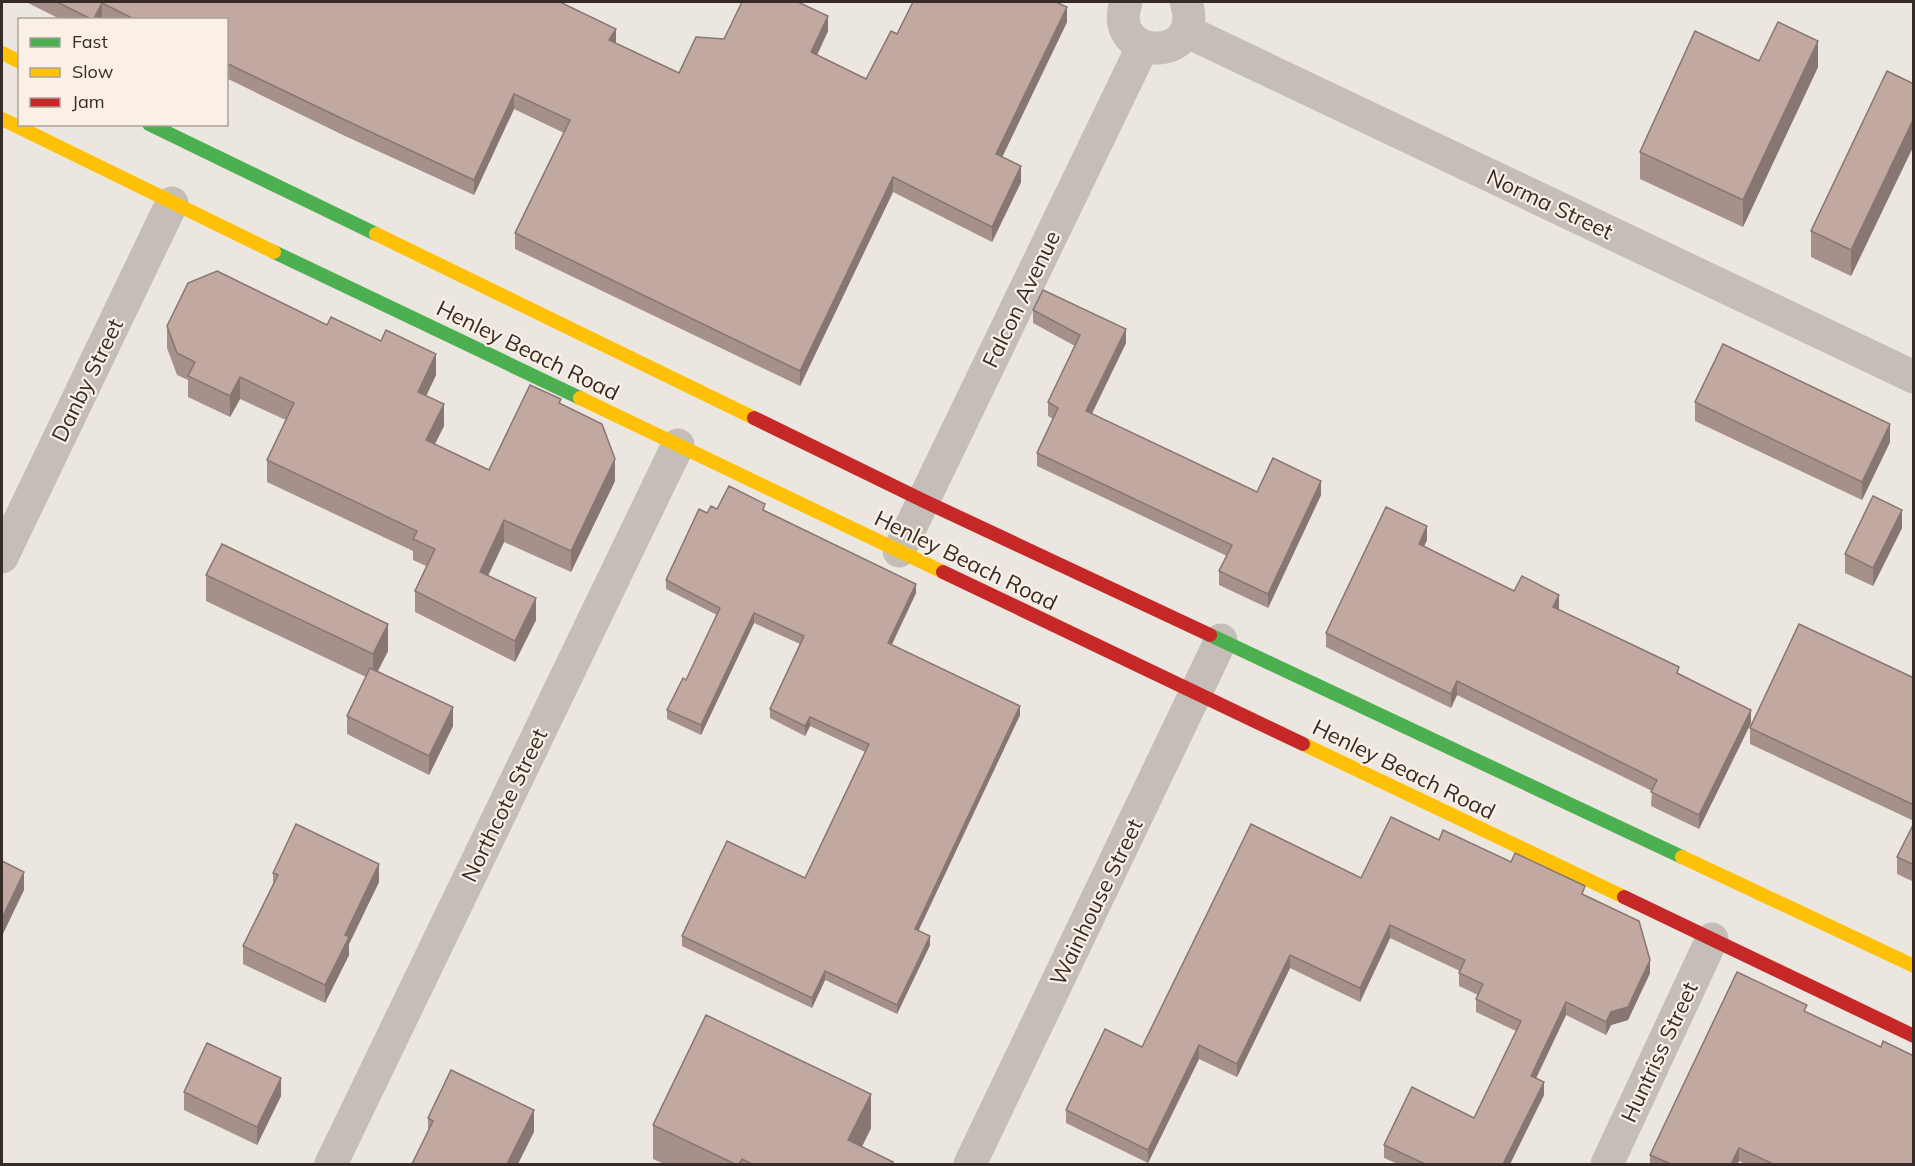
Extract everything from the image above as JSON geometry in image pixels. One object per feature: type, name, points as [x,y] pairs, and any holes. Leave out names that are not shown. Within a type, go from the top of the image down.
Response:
[{"type":"main road","points":[[2,53],[18,61]]},
{"type":"main road","name":"Henley Beach Road","points":[[2,119],[172,203],[1914,1036]]},
{"type":"main road","name":"Henley Beach Road","points":[[153,126],[924,501],[1914,966]]},
{"type":"street","points":[[1126,2],[1123,22],[1127,32],[1143,46],[1163,48],[1172,45],[1180,39],[1186,16]]},
{"type":"street","name":"Norma Street","points":[[1186,16],[1914,377]]},
{"type":"street","name":"Falcon Avenue","points":[[899,551],[1143,46]]},
{"type":"street","name":"Danby Street","points":[[2,557],[172,203]]},
{"type":"street","name":"Northcote Street","points":[[331,1164],[678,445]]},
{"type":"street","name":"Wainhouse Street","points":[[970,1164],[1221,640]]},
{"type":"street","name":"Huntriss Street","points":[[1607,1164],[1712,939]]},
{"type":"building","points":[[57,2],[560,2],[616,29],[609,40],[679,73],[696,37],[724,39],[742,2],[798,2],[828,16],[811,52],[866,79],[891,31],[897,34],[913,2],[1056,2],[1067,7],[996,154],[1021,166],[992,227],[893,177],[800,371],[515,233],[570,120],[514,94],[474,180],[228,64],[228,18],[132,18],[102,3],[94,18],[89,18]]},
{"type":"building","points":[[1778,22],[1818,41],[1743,200],[1640,152],[1695,31],[1759,61]]},
{"type":"building","points":[[1887,71],[1914,84],[1914,118],[1851,250],[1811,231]]},
{"type":"building","points":[[217,271],[327,325],[331,317],[381,341],[386,330],[436,354],[418,392],[444,404],[426,440],[489,470],[530,385],[561,399],[559,403],[602,424],[615,459],[571,551],[504,520],[480,572],[536,598],[515,641],[415,591],[435,549],[413,539],[417,531],[267,460],[294,403],[240,377],[230,396],[188,376],[195,362],[177,353],[167,326],[188,283]]},
{"type":"building","points":[[1043,290],[1126,329],[1086,411],[1257,492],[1273,458],[1321,481],[1268,594],[1219,571],[1232,545],[1037,453],[1058,408],[1048,402],[1080,335],[1033,310]]},
{"type":"building","points":[[1723,344],[1890,424],[1862,482],[1695,402]]},
{"type":"building","points":[[729,486],[765,504],[763,510],[916,584],[888,643],[1020,706],[915,929],[930,936],[897,1005],[825,971],[812,998],[682,936],[727,841],[805,878],[869,744],[810,717],[805,726],[770,709],[804,636],[754,613],[701,725],[667,710],[683,678],[686,680],[720,608],[666,580],[699,509],[707,513],[711,506],[717,509]]},
{"type":"building","points":[[1873,496],[1902,510],[1873,568],[1845,554]]},
{"type":"building","points":[[1386,507],[1427,526],[1419,544],[1514,591],[1522,576],[1559,595],[1553,607],[1679,667],[1677,673],[1751,710],[1699,815],[1651,792],[1657,780],[1457,681],[1451,694],[1326,633]]},
{"type":"building","points":[[222,544],[388,624],[373,654],[206,575]]},
{"type":"building","points":[[1799,624],[1914,678],[1914,805],[1750,728]]},
{"type":"building","points":[[370,668],[453,707],[429,756],[347,716]]},
{"type":"building","points":[[1391,817],[1439,840],[1443,830],[1511,862],[1515,853],[1585,886],[1582,894],[1639,921],[1650,960],[1628,1007],[1611,1012],[1606,1022],[1566,1002],[1531,1076],[1544,1082],[1503,1164],[1425,1164],[1384,1145],[1412,1087],[1474,1118],[1521,1021],[1476,999],[1483,984],[1459,973],[1465,960],[1390,925],[1360,988],[1290,955],[1237,1064],[1199,1045],[1148,1150],[1066,1110],[1105,1029],[1142,1047],[1251,824],[1361,878]]},
{"type":"building","points":[[1914,823],[1914,865],[1897,857]]},
{"type":"building","points":[[296,824],[379,864],[345,935],[349,937],[325,985],[243,946],[278,875],[273,873]]},
{"type":"building","points":[[2,861],[24,872],[2,918]]},
{"type":"building","points":[[1737,972],[1807,1005],[1804,1011],[1881,1047],[1883,1041],[1914,1056],[1914,1164],[1773,1164],[1739,1148],[1731,1164],[1671,1164],[1650,1155]]},
{"type":"building","points":[[706,1015],[871,1094],[848,1140],[893,1162],[891,1164],[752,1164],[742,1159],[739,1164],[735,1164],[653,1125]]},
{"type":"building","points":[[207,1043],[281,1078],[257,1127],[184,1092]]},
{"type":"building","points":[[451,1070],[534,1110],[507,1164],[412,1164],[433,1121],[428,1118]]},
{"type":"traffic: fast","points":[[153,126],[376,234]]},
{"type":"traffic: fast","points":[[274,252],[580,398]]},
{"type":"traffic: fast","points":[[1210,635],[1682,857]]},
{"type":"traffic: slow","points":[[2,53],[18,61]]},
{"type":"traffic: slow","points":[[2,119],[274,252]]},
{"type":"traffic: slow","points":[[376,234],[754,418]]},
{"type":"traffic: slow","points":[[580,398],[943,572]]},
{"type":"traffic: slow","points":[[1303,744],[1624,897]]},
{"type":"traffic: slow","points":[[1682,857],[1914,966]]},
{"type":"traffic: jam","points":[[754,418],[924,501],[1210,635]]},
{"type":"traffic: jam","points":[[943,572],[1303,744]]},
{"type":"traffic: jam","points":[[1624,897],[1914,1036]]}]
